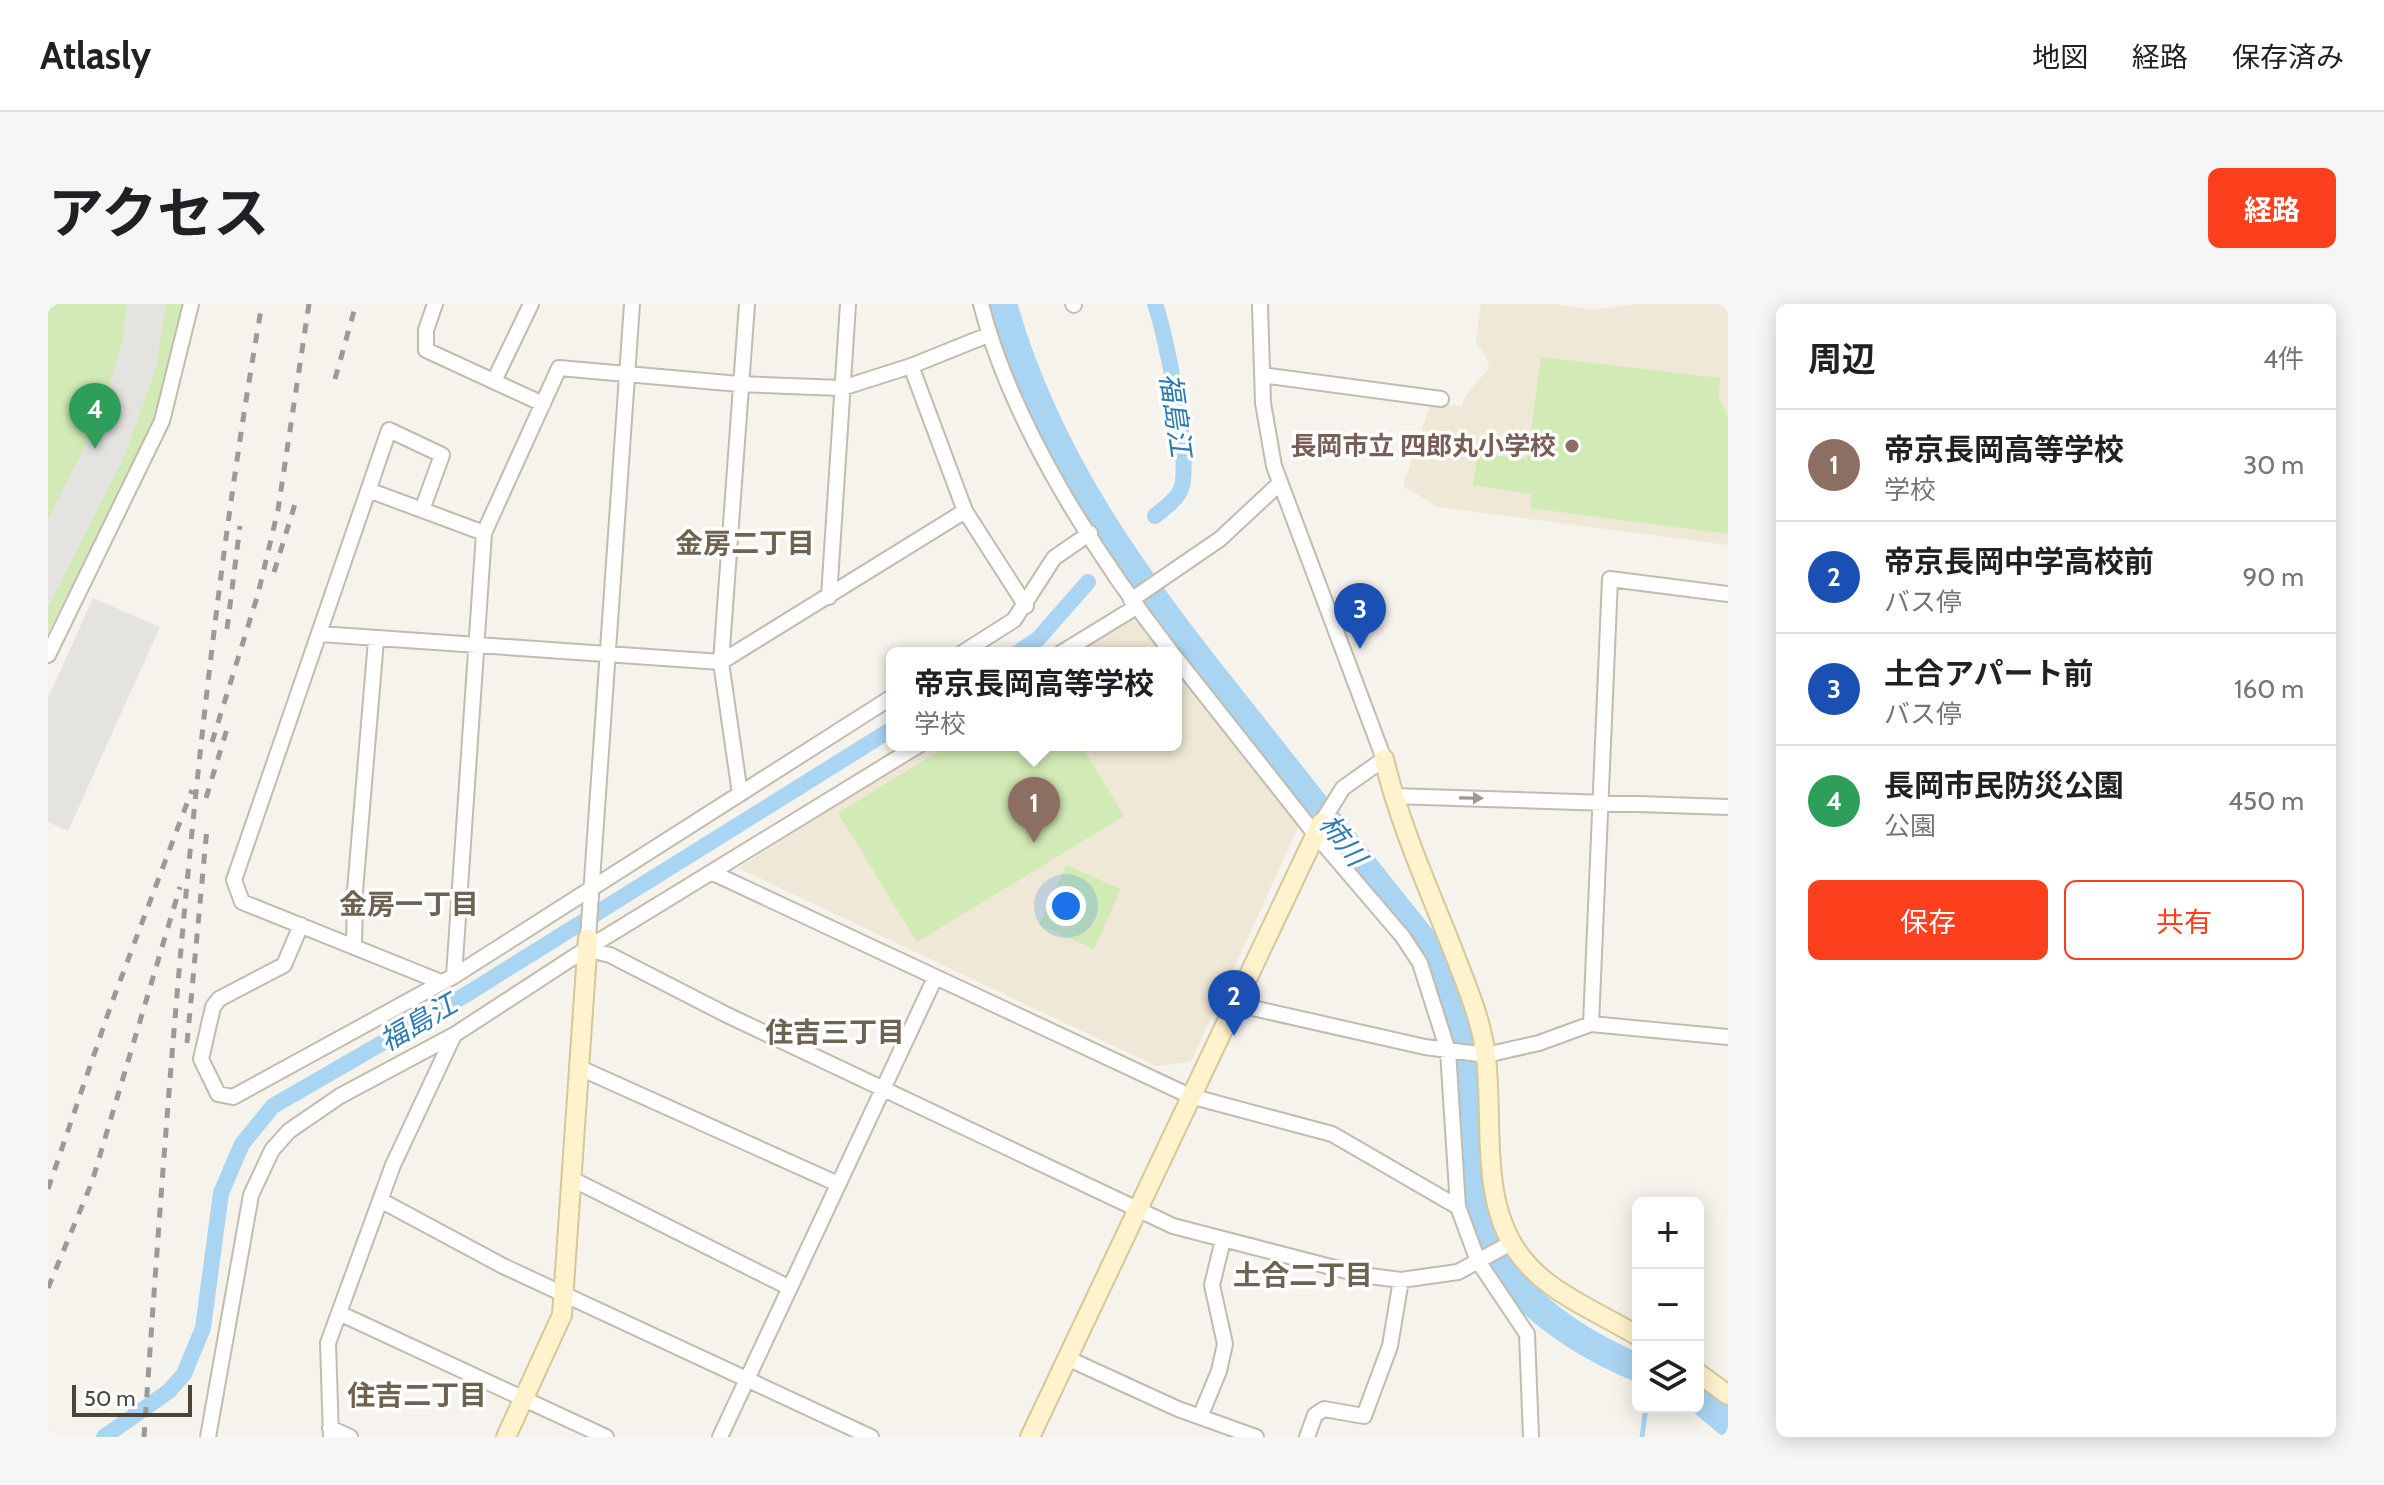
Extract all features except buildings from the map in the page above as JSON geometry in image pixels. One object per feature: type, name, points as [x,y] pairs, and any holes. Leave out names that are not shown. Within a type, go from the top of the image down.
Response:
[{"type":"street","points":[[48,655],[162,421],[191,304]]},
{"type":"street","points":[[435,304],[426,330],[426,350],[543,404]]},
{"type":"street","points":[[494,381],[531,304]]},
{"type":"street","points":[[506,1437],[556,1332],[565,1294],[632,304]]},
{"type":"street","points":[[740,794],[721,662],[747,304]]},
{"type":"street","points":[[829,597],[848,304]]},
{"type":"street","points":[[981,304],[988,335],[1032,434],[1090,533],[1168,647]]},
{"type":"street","points":[[1260,304],[1262,375],[1269,447],[1384,759],[1393,796],[1476,1012],[1486,1055],[1495,1195],[1507,1245],[1552,1287],[1632,1333]]},
{"type":"street","points":[[447,979],[484,533],[559,368],[739,384],[842,388],[911,366],[988,335]]},
{"type":"street","points":[[911,366],[965,511],[1026,606]]},
{"type":"street","points":[[1262,375],[1441,399]]},
{"type":"street","points":[[422,510],[442,455],[389,430],[371,491],[234,880],[242,902],[354,947],[447,979]]},
{"type":"street","points":[[1069,647],[1220,539],[1280,483]]},
{"type":"street","points":[[371,491],[484,533]]},
{"type":"street","points":[[320,634],[721,662],[965,511]]},
{"type":"street","points":[[971,647],[1014,620],[1026,606],[1054,558],[1090,533]]},
{"type":"street","points":[[1591,1024],[1610,579],[1728,594]]},
{"type":"street","points":[[354,947],[355,891],[376,640]]},
{"type":"street","points":[[1182,665],[1318,828],[1413,951],[1434,1001],[1448,1051],[1458,1207],[1481,1259],[1527,1334],[1531,1437]]},
{"type":"street","points":[[301,925],[284,965],[219,999],[213,1007],[201,1059],[218,1094],[233,1097],[447,979],[591,893],[886,701]]},
{"type":"street","points":[[208,1437],[251,1195],[272,1150],[310,1115],[454,1035],[587,944],[713,873],[909,751]]},
{"type":"street","points":[[1030,1437],[1318,828],[1335,799],[1351,781],[1384,759]]},
{"type":"street","points":[[1393,796],[1728,807]]},
{"type":"street","points":[[713,873],[1190,1096],[1332,1134],[1458,1207]]},
{"type":"street","points":[[587,944],[883,1090],[1173,1226],[1362,1275],[1401,1280],[1458,1272],[1507,1245]]},
{"type":"street","points":[[720,1437],[935,978]]},
{"type":"street","points":[[1235,1004],[1448,1051],[1486,1055],[1539,1043],[1591,1024],[1728,1037]]},
{"type":"street","points":[[350,1437],[331,1432],[328,1343],[393,1165],[454,1035]]},
{"type":"street","points":[[580,1068],[838,1184]]},
{"type":"street","points":[[572,1179],[790,1288]]},
{"type":"street","points":[[382,1201],[503,1266],[871,1437]]},
{"type":"street","points":[[1200,1417],[1219,1371],[1225,1344],[1212,1285],[1223,1240]]},
{"type":"street","points":[[1307,1437],[1315,1415],[1324,1409],[1364,1416],[1390,1346],[1401,1280]]},
{"type":"street","points":[[339,1313],[606,1437]]},
{"type":"street","points":[[1069,1359],[1200,1417],[1256,1437]]},
{"type":"street","points":[[1704,1377],[1728,1395]]},
{"type":"shaded area","points":[[127,304],[166,304],[156,369],[122,462],[48,607],[48,518],[99,419],[122,343]]},
{"type":"shaded area","name":"長岡市立 四郎丸小学校","points":[[1481,304],[1554,304],[1592,310],[1638,304],[1728,304],[1728,545],[1438,507],[1403,486],[1431,402],[1462,406],[1464,398],[1487,370],[1489,363],[1476,342]]},
{"type":"shaded area","points":[[93,598],[160,627],[68,831],[48,822],[48,698]]},
{"type":"shaded area","points":[[1143,612],[1169,647],[1088,647]]},
{"type":"shaded area","points":[[1182,664],[1302,819],[1191,1062],[1156,1066],[738,868],[923,751],[1182,751]]},
{"type":"green space","points":[[48,304],[184,304],[168,384],[153,425],[48,633]]},
{"type":"green space","points":[[1541,357],[1720,378],[1719,397],[1728,417],[1728,534],[1530,508],[1531,494],[1473,485],[1478,454],[1527,459]]},
{"type":"green space","points":[[939,751],[1085,751],[1124,816],[917,942],[838,813]]},
{"type":"green space","points":[[1066,865],[1121,889],[1094,949],[1039,925]]},
{"type":"waterway","name":"柿川","points":[[1003,304],[1022,363],[1046,418],[1102,522],[1169,619],[1422,939],[1439,973],[1458,1033],[1472,1188],[1479,1220],[1491,1250],[1509,1276],[1554,1320],[1580,1338],[1632,1365]]},
{"type":"waterway","name":"福島江","points":[[1155,304],[1181,427],[1183,475],[1179,493],[1155,516]]},
{"type":"waterway","name":"福島江","points":[[1026,647],[1038,639],[1088,582]]},
{"type":"waterway","name":"福島江","points":[[104,1437],[169,1391],[184,1374],[203,1328],[221,1193],[242,1144],[273,1106],[467,994],[886,733]]},
{"type":"waterway","name":"柿川","points":[[1704,1403],[1728,1423]]},
{"type":"waterway","points":[[1642,1437],[1645,1413]]},
{"type":"railway","points":[[144,1437],[188,869],[220,585],[262,304]]},
{"type":"railway","points":[[212,742],[258,594],[278,510],[309,304]]},
{"type":"railway","points":[[335,379],[356,304]]},
{"type":"railway","points":[[274,572],[295,504]]},
{"type":"railway","points":[[227,629],[240,526]]},
{"type":"railway","points":[[206,798],[227,729]]},
{"type":"railway","points":[[48,1189],[111,1005],[192,790]]},
{"type":"railway","points":[[187,1043],[207,828]]},
{"type":"railway","points":[[48,1288],[92,1182],[180,887]]},
{"type":"place","name":"長岡市立 四郎丸小学校","points":[[1572,446]]},
{"type":"place","name":"長岡市民防災公園","points":[[95,449]]},
{"type":"place","name":"土合アパート前","points":[[1360,649]]},
{"type":"place","name":"帝京長岡高等学校","points":[[1034,843]]},
{"type":"place","name":"帝京長岡中学高校前","points":[[1234,1036]]},
{"type":"district","name":"金房二丁目","points":[[745,543]]},
{"type":"district","name":"金房一丁目","points":[[409,904]]},
{"type":"district","name":"住吉三丁目","points":[[835,1032]]},
{"type":"district","name":"土合二丁目","points":[[1303,1275]]},
{"type":"district","name":"住吉二丁目","points":[[417,1395]]}]
